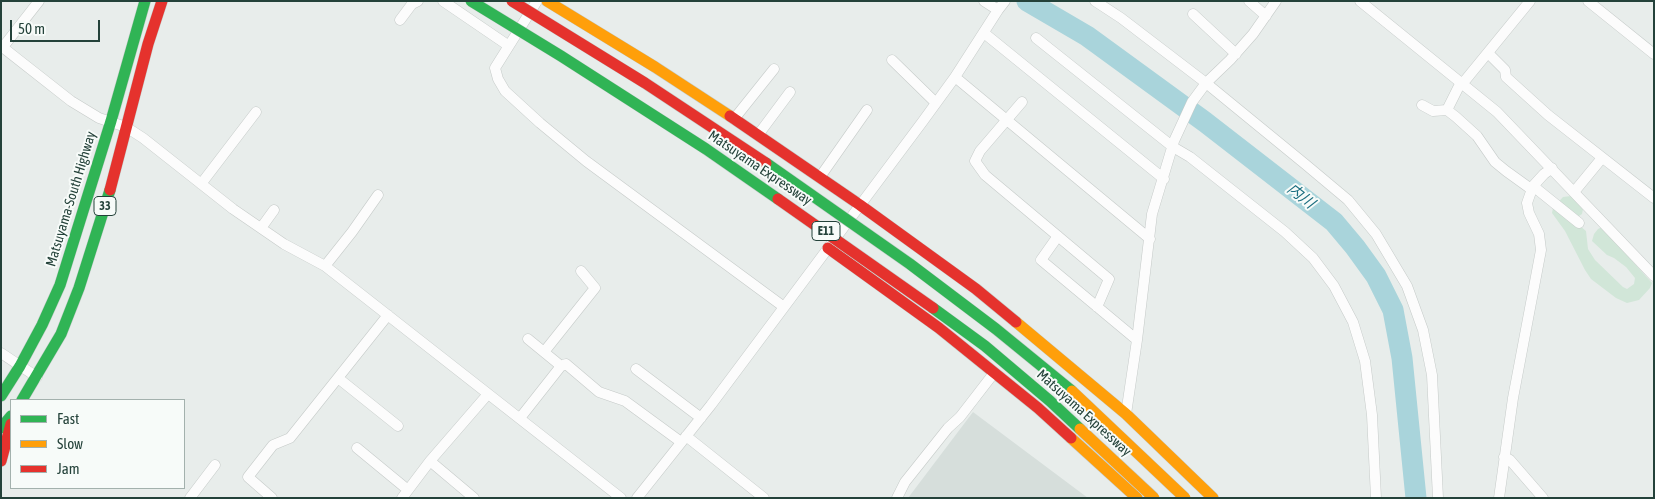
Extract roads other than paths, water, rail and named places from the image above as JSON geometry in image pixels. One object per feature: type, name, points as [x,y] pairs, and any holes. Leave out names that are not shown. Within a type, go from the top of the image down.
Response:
[{"type":"main road","name":"Matsuyama-South Highway","points":[[1,396],[42,325],[60,285],[145,1]]},
{"type":"main road","name":"33","points":[[23,399],[61,334],[77,293],[108,198],[162,1]]},
{"type":"main road","name":"Matsuyama Expressway","points":[[471,1],[706,148],[899,282],[984,346],[1050,401],[1154,498]]},
{"type":"main road","name":"Matsuyama Expressway","points":[[512,1],[646,83],[791,179],[910,264],[996,329],[1064,384],[1184,498]]},
{"type":"main road","points":[[548,1],[655,67],[758,135],[860,204],[976,289],[1126,414],[1213,498]]},
{"type":"main road","points":[[828,248],[939,328],[1038,408],[1137,498]]},
{"type":"main road","points":[[1,428],[10,417]]},
{"type":"main road","points":[[1,461],[10,428]]},
{"type":"street","points":[[39,1],[2,46],[71,101],[99,118],[126,127],[261,228],[284,244],[325,266],[621,498]]},
{"type":"street","points":[[400,20],[412,4],[418,1]]},
{"type":"street","points":[[443,1],[509,46]]},
{"type":"street","points":[[537,1],[495,68],[498,79],[505,91],[586,161],[784,307]]},
{"type":"street","points":[[637,498],[701,418],[955,77],[1002,5],[984,1]]},
{"type":"street","points":[[1095,1],[1121,18],[1348,200],[1376,234],[1407,286],[1423,330],[1432,375],[1438,498]]},
{"type":"street","points":[[1249,1],[1266,16]]},
{"type":"street","points":[[1126,414],[1152,214],[1182,120],[1192,102],[1205,85],[1236,54],[1276,1]]},
{"type":"street","points":[[1360,1],[1497,112],[1654,276]]},
{"type":"street","points":[[1447,110],[1462,83],[1530,1]]},
{"type":"street","points":[[1588,1],[1654,54]]},
{"type":"street","points":[[1193,14],[1236,54]]},
{"type":"street","points":[[984,33],[1164,179]]},
{"type":"street","points":[[1036,38],[1285,232],[1313,258],[1334,286],[1353,322],[1365,361],[1372,415],[1376,498]]},
{"type":"street","points":[[1488,53],[1505,70],[1506,77],[1548,115],[1654,198]]},
{"type":"street","points":[[892,60],[936,103]]},
{"type":"street","points":[[734,119],[774,69]]},
{"type":"street","points":[[955,77],[1150,239]]},
{"type":"street","points":[[758,135],[790,92]]},
{"type":"street","points":[[1022,102],[980,151],[976,161],[985,175],[1109,279],[1098,307]]},
{"type":"street","points":[[1422,105],[1433,111],[1447,110],[1477,136],[1495,162],[1513,177],[1532,187],[1578,223]]},
{"type":"street","points":[[820,177],[867,110]]},
{"type":"street","points":[[201,184],[256,112]]},
{"type":"street","points":[[1574,192],[1602,158]]},
{"type":"street","points":[[1499,498],[1521,349],[1541,250],[1538,234],[1527,203],[1532,187],[1552,168]]},
{"type":"street","points":[[325,266],[378,195]]},
{"type":"street","points":[[261,228],[274,210]]},
{"type":"street","points":[[1058,236],[1041,260],[1137,340]]},
{"type":"street","points":[[544,352],[596,288],[581,271]]},
{"type":"street","points":[[272,498],[248,477],[273,445],[290,438],[388,315]]},
{"type":"street","points":[[528,339],[561,366]]},
{"type":"street","points":[[1,353],[37,377]]},
{"type":"street","points":[[520,418],[561,366],[566,364],[599,392],[625,401],[684,439],[764,498]]},
{"type":"street","points":[[636,369],[701,418]]},
{"type":"street","points":[[897,498],[905,482],[994,373]]},
{"type":"street","points":[[338,378],[395,419]]},
{"type":"street","points":[[357,448],[405,494],[488,394]]},
{"type":"street","points":[[1504,457],[1510,460],[1543,498]]},
{"type":"street","points":[[430,462],[474,498]]},
{"type":"street","points":[[190,498],[215,465]]},
{"type":"waterway","name":"内川","points":[[1027,1],[1087,36],[1205,122],[1334,222],[1355,247],[1376,276],[1393,310],[1402,358],[1416,498]]}]
